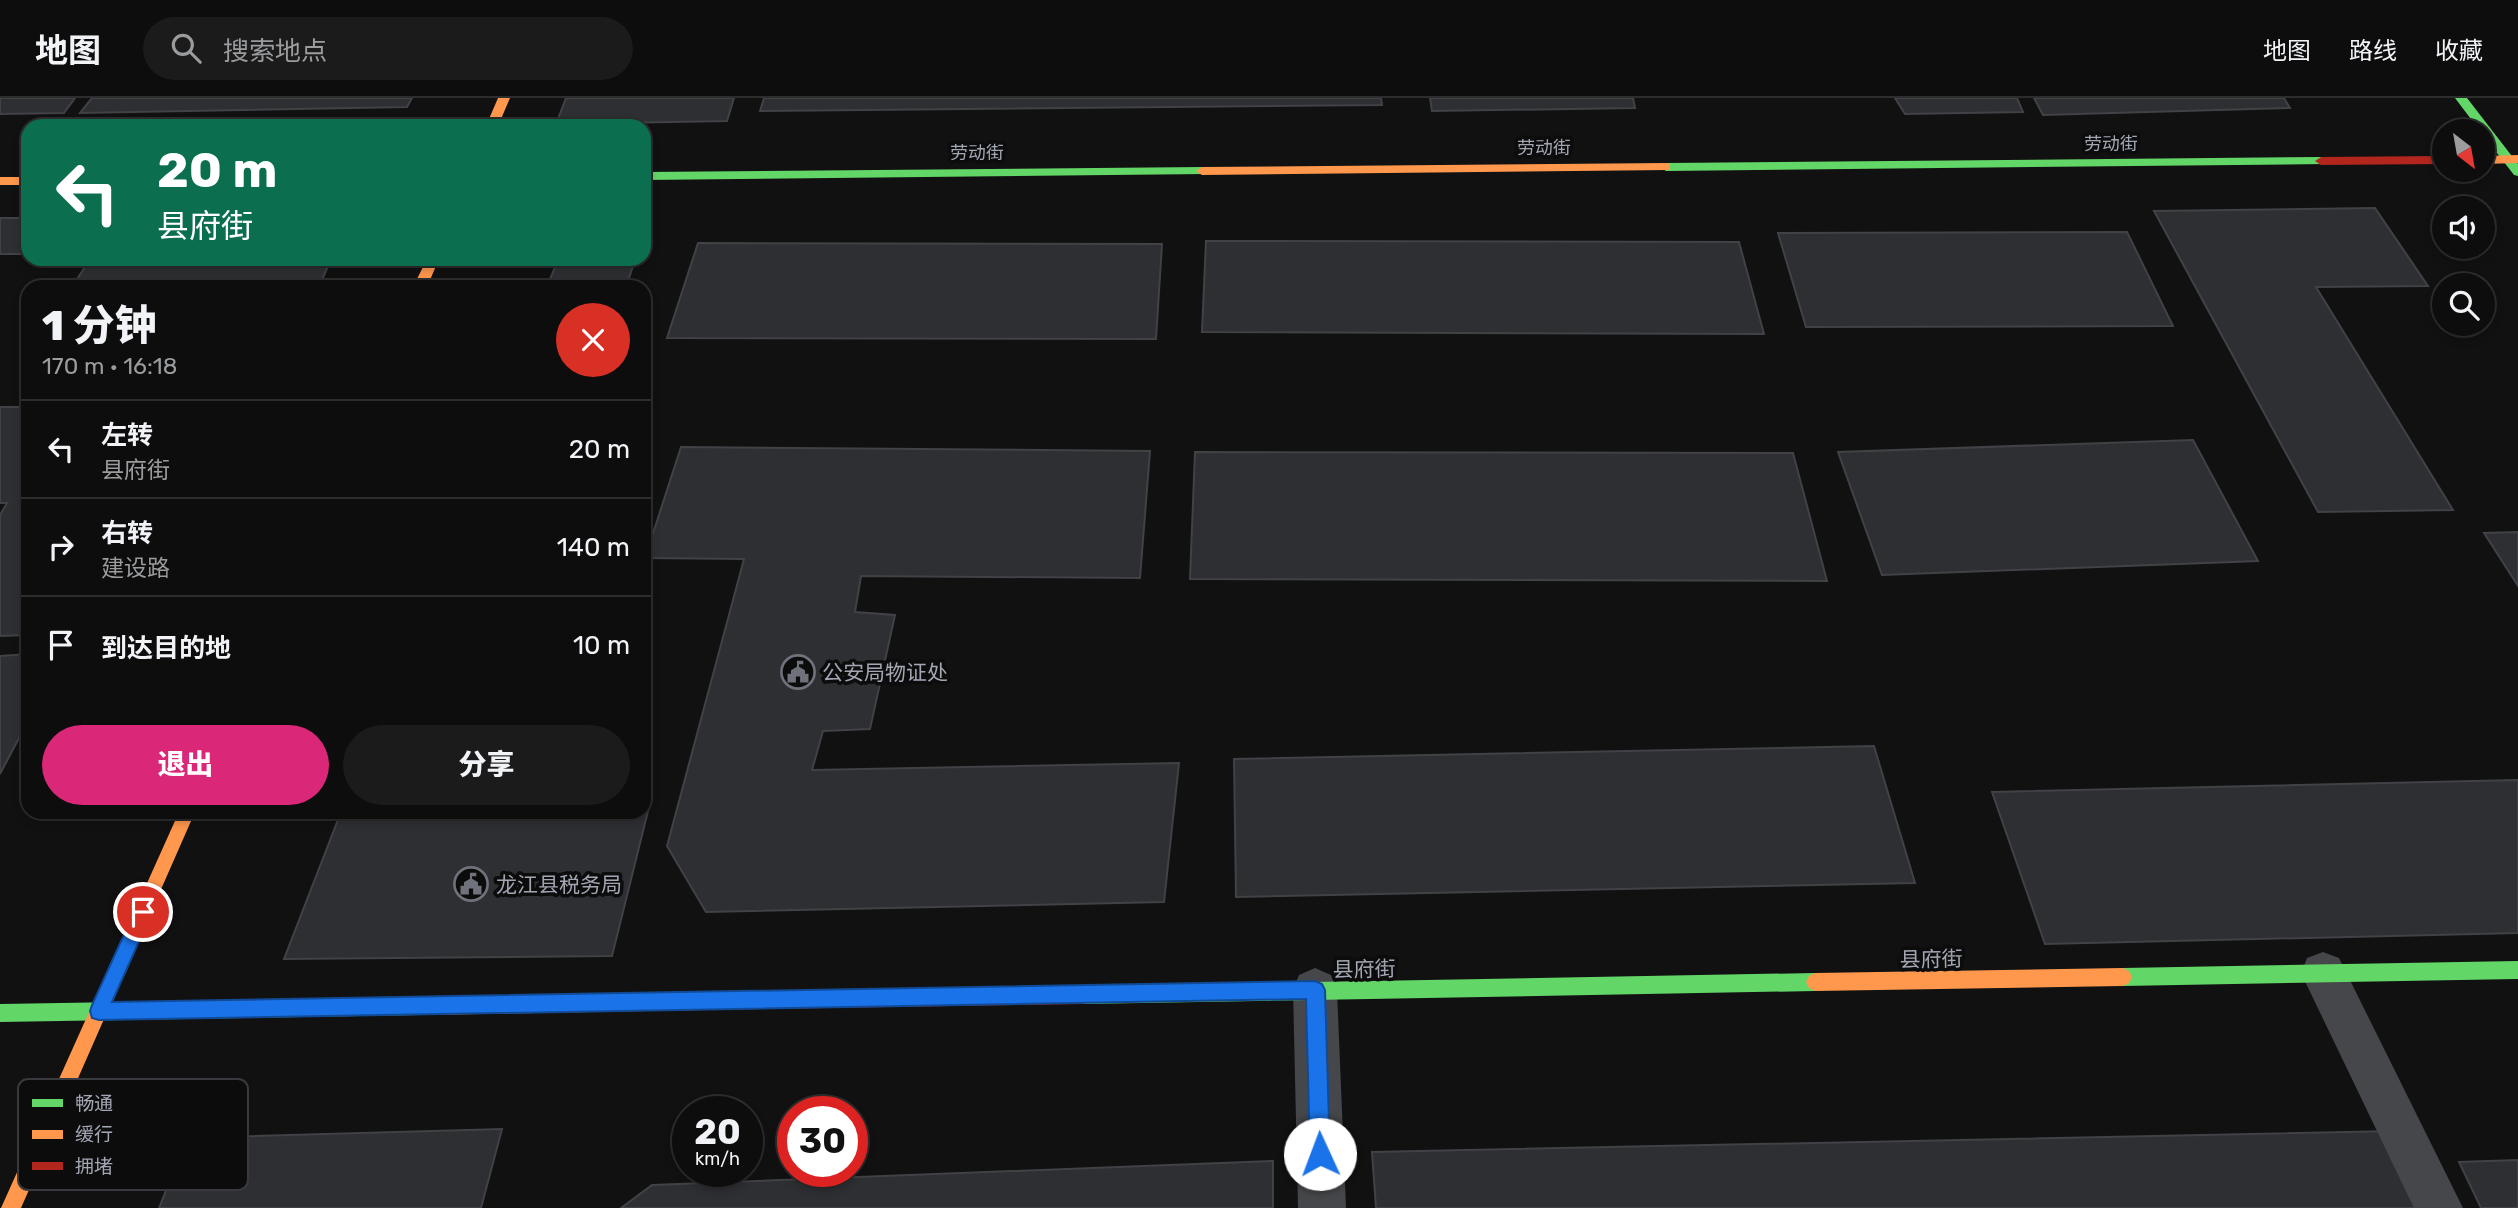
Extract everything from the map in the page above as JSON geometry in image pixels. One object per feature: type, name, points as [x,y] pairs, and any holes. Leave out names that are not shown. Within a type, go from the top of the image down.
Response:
[{"type":"street","points":[[495,119],[504,98]]},
{"type":"street","points":[[2461,98],[2515,164]]},
{"type":"street","name":"劳动街","points":[[651,176],[2432,160]]},
{"type":"street","points":[[2496,162],[2515,164]]},
{"type":"street","points":[[0,181],[21,181]]},
{"type":"street","points":[[69,1079],[184,819]]},
{"type":"street","name":"县府街","points":[[0,1013],[2518,970]]},
{"type":"street","points":[[2323,973],[2439,1208]]},
{"type":"street","points":[[1315,990],[1322,1208]]},
{"type":"street","points":[[11,1208],[19,1190]]},
{"type":"building","points":[[0,98],[75,98],[64,113],[0,114]]},
{"type":"building","points":[[92,98],[412,98],[407,107],[80,113]]},
{"type":"building","points":[[566,98],[734,98],[727,121],[651,122],[651,119],[558,119]]},
{"type":"building","points":[[764,98],[1381,98],[1382,105],[760,111]]},
{"type":"building","points":[[1430,98],[1633,98],[1635,108],[1432,111]]},
{"type":"building","points":[[1895,98],[2017,98],[2023,112],[1905,114]]},
{"type":"building","points":[[2034,98],[2284,98],[2290,108],[2043,115]]},
{"type":"building","points":[[2375,208],[2428,286],[2316,287],[2453,510],[2318,512],[2154,211]]},
{"type":"building","points":[[0,218],[21,218],[21,254],[0,254]]},
{"type":"building","points":[[2127,232],[2173,326],[1806,327],[1778,233]]},
{"type":"building","points":[[1206,241],[1739,242],[1764,334],[1202,332]]},
{"type":"building","points":[[698,243],[1162,244],[1156,339],[667,338]]},
{"type":"building","points":[[86,266],[328,266],[322,280],[76,280]]},
{"type":"building","points":[[633,266],[628,280],[550,280],[555,267]]},
{"type":"building","points":[[0,407],[21,407],[21,635],[0,636],[0,515],[7,503],[0,503]]},
{"type":"building","points":[[2193,440],[2258,561],[1882,575],[1838,452]]},
{"type":"building","name":"公安局物证处","points":[[681,447],[1150,451],[1140,578],[861,576],[855,612],[895,615],[870,729],[823,731],[812,770],[1179,763],[1164,902],[706,912],[667,846],[744,559],[651,558],[651,540]]},
{"type":"building","points":[[1195,452],[1793,453],[1827,581],[1190,579]]},
{"type":"building","points":[[2518,532],[2518,586],[2484,533]]},
{"type":"building","points":[[21,654],[21,734],[0,774],[0,656]]},
{"type":"building","points":[[1874,746],[1915,883],[1236,897],[1234,759]]},
{"type":"building","points":[[2518,780],[2518,933],[2045,944],[1992,792]]},
{"type":"building","name":"龙江县税务局","points":[[338,819],[646,819],[612,956],[284,959]]},
{"type":"building","points":[[502,1129],[481,1208],[159,1208],[166,1190],[248,1190],[248,1136]]},
{"type":"building","points":[[2393,1131],[2428,1208],[1376,1208],[1372,1152]]},
{"type":"building","points":[[2518,1160],[2518,1208],[2481,1208],[2459,1162]]},
{"type":"building","points":[[1273,1161],[1273,1208],[621,1208],[652,1185],[763,1187],[763,1181],[777,1180],[777,1187],[868,1187],[868,1177]]},
{"type":"traffic: fast","points":[[2461,98],[2518,172]]},
{"type":"traffic: fast","points":[[1666,167],[2321,161]]},
{"type":"traffic: fast","points":[[651,176],[1202,171]]},
{"type":"traffic: fast","points":[[2123,977],[2518,970]]},
{"type":"traffic: fast","points":[[1083,995],[1815,982]]},
{"type":"traffic: fast","points":[[0,1013],[420,1006]]},
{"type":"traffic: slow","points":[[495,119],[504,98]]},
{"type":"traffic: slow","points":[[2496,160],[2518,159]]},
{"type":"traffic: slow","points":[[1202,171],[1666,167]]},
{"type":"traffic: slow","points":[[0,181],[21,181]]},
{"type":"traffic: slow","points":[[423,280],[430,266]]},
{"type":"traffic: slow","points":[[68,1079],[184,819]]},
{"type":"traffic: slow","points":[[1815,982],[2123,977]]},
{"type":"traffic: slow","points":[[420,1006],[757,1000]]},
{"type":"traffic: slow","points":[[11,1208],[19,1190]]},
{"type":"traffic: jam","points":[[2321,161],[2432,160]]},
{"type":"traffic: jam","points":[[757,1000],[1083,995]]},
{"type":"place","name":"公安局物证处","points":[[798,672]]},
{"type":"place","name":"龙江县税务局","points":[[471,884]]},
{"type":"route","points":[[143,912],[99,1011],[1315,990],[1320,1154]]}]
